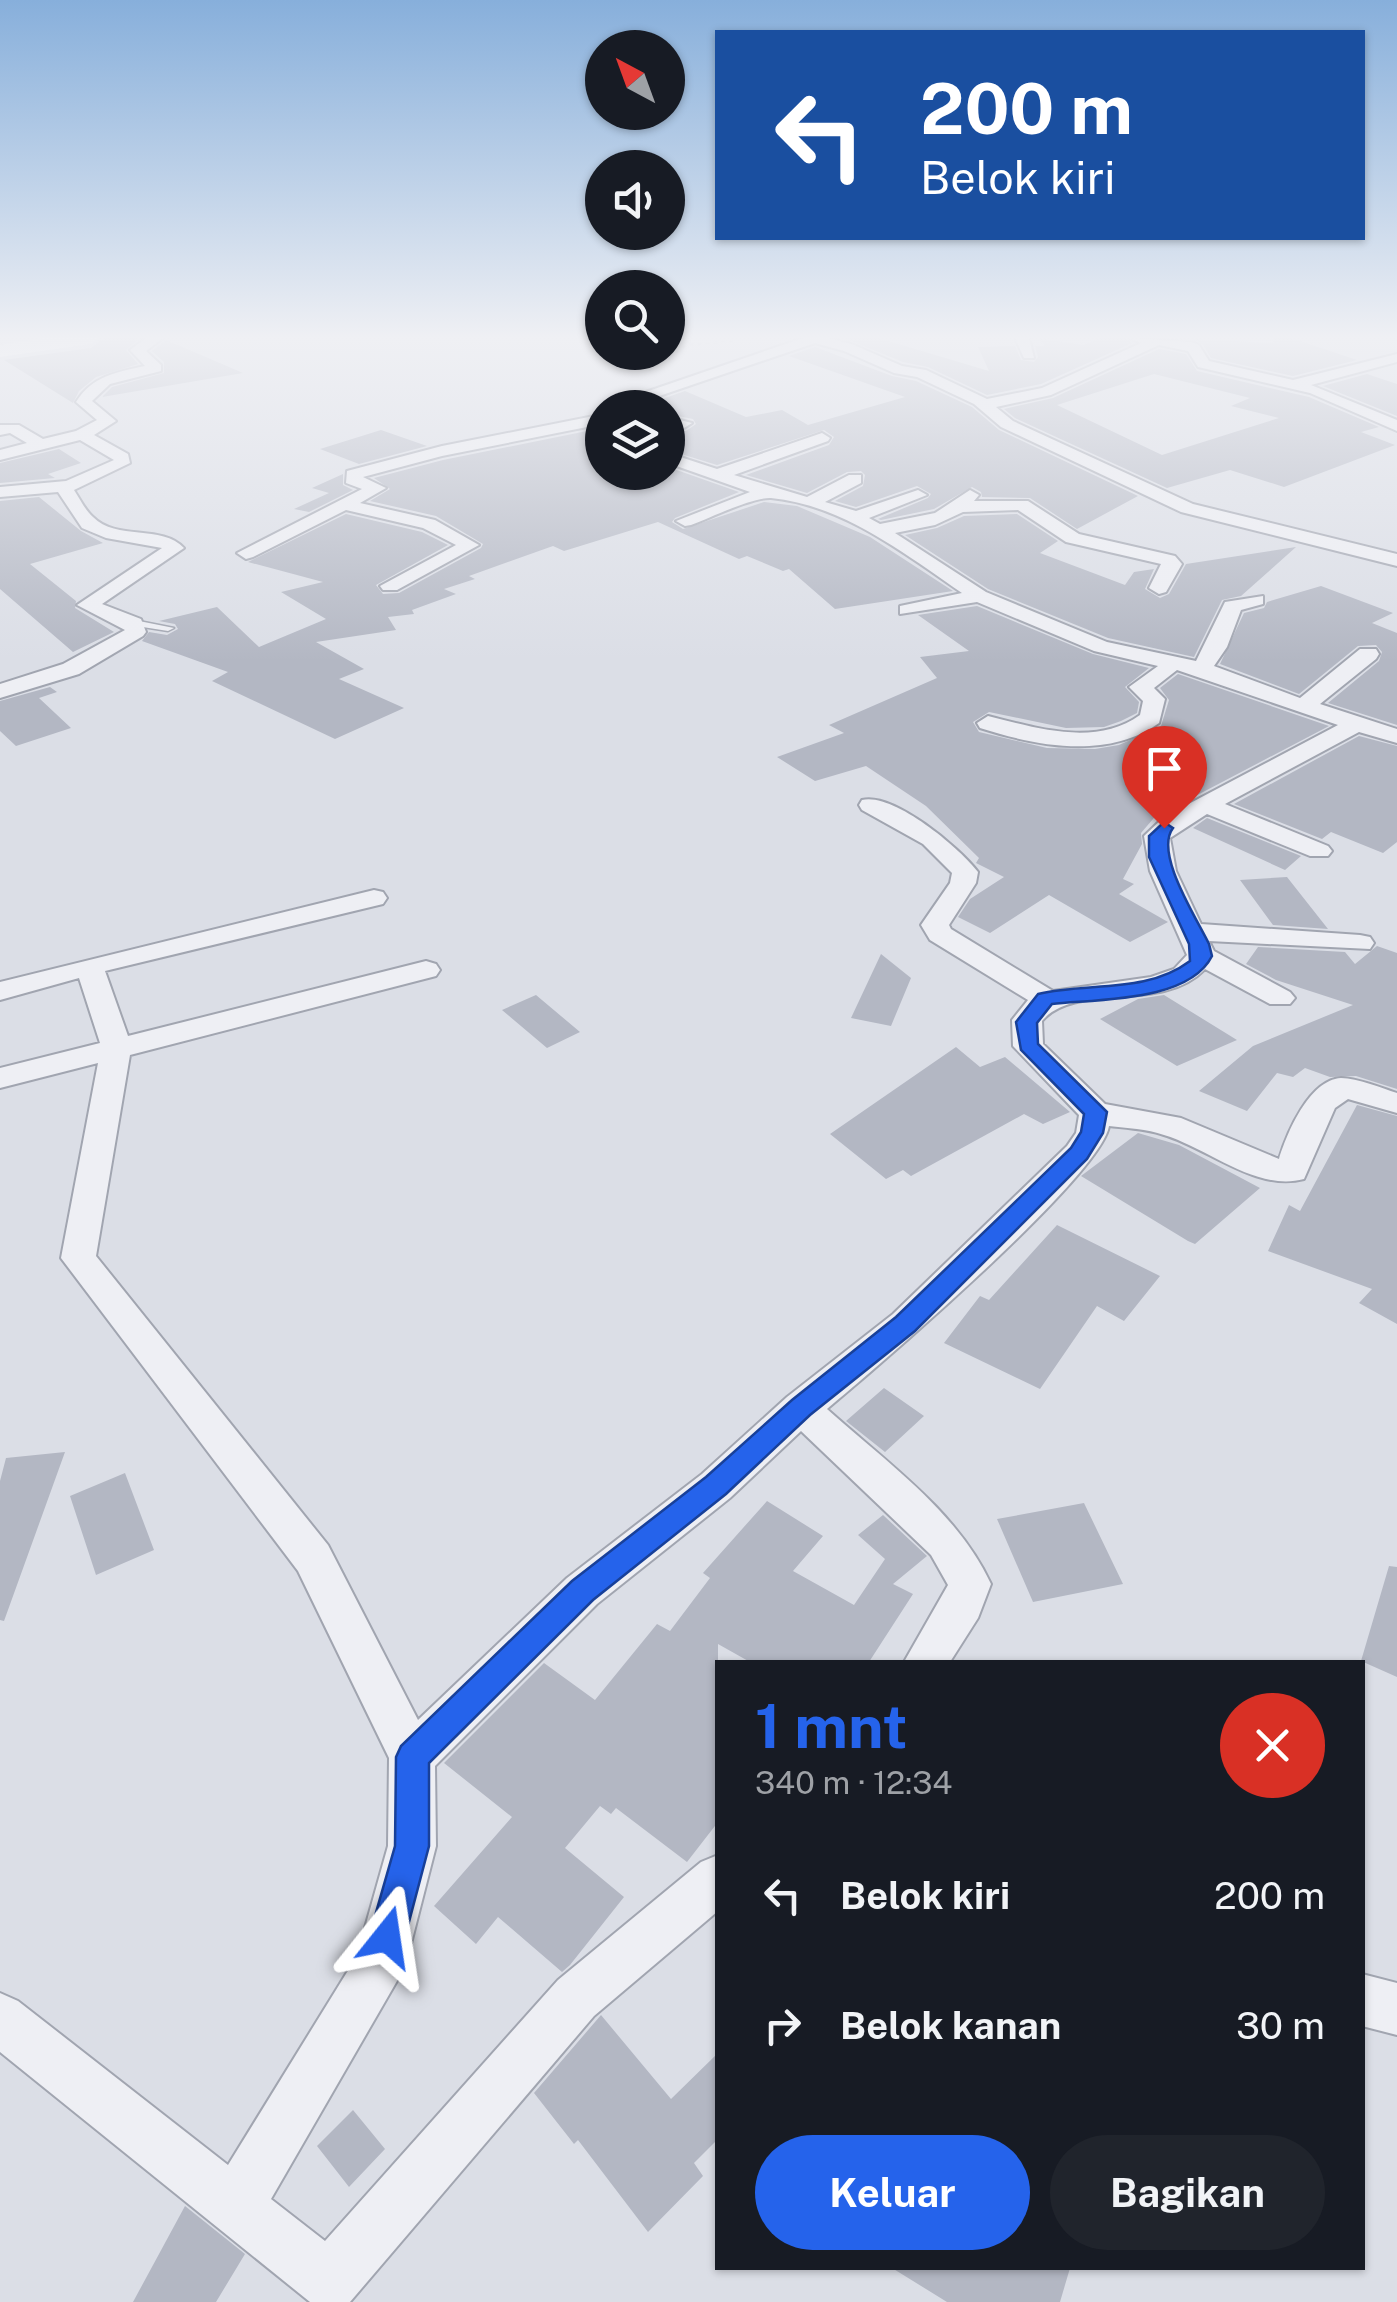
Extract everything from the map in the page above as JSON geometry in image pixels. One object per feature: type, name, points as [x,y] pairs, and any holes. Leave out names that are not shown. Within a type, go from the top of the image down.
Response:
[{"type":"street","points":[[0,455],[38,445]]},
{"type":"street","points":[[0,492],[65,486],[111,469],[122,460],[99,445]]},
{"type":"street","points":[[246,553],[377,488],[350,478],[359,472],[464,445]]},
{"type":"street","points":[[717,475],[801,445]]},
{"type":"street","points":[[1054,445],[1187,508],[1286,536],[1397,560]]},
{"type":"street","points":[[685,464],[855,517],[979,596],[1101,647],[1201,668],[1397,736]]},
{"type":"street","points":[[812,502],[855,478]]},
{"type":"street","points":[[0,691],[71,670],[136,632],[134,623],[87,605],[175,548],[168,542],[106,532],[88,524],[65,486]]},
{"type":"street","points":[[685,521],[767,492]]},
{"type":"street","points":[[855,517],[918,495]]},
{"type":"street","points":[[878,530],[931,520],[966,501],[1022,506],[1073,538],[1168,560],[1172,564],[1159,588]]},
{"type":"street","points":[[345,505],[430,524],[470,545],[390,586]]},
{"type":"street","points":[[907,610],[979,596]]},
{"type":"street","points":[[1201,668],[1216,647],[1232,606],[1256,600]]},
{"type":"street","points":[[1303,706],[1368,654]]},
{"type":"street","points":[[988,722],[1041,738],[1116,736],[1135,730],[1151,718],[1154,699],[1140,688],[1172,662]]},
{"type":"street","points":[[1280,998],[1198,944],[1163,871],[1156,845],[1164,828],[1358,723]]},
{"type":"street","points":[[871,805],[932,839],[966,872],[963,884],[935,925],[940,934],[1046,999],[1166,983],[1190,971],[1198,944]]},
{"type":"street","points":[[1207,805],[1319,851]]},
{"type":"street","points":[[0,991],[374,898]]},
{"type":"street","points":[[1198,944],[1360,943]]},
{"type":"street","points":[[89,966],[116,1046],[78,1258],[313,1558],[412,1757],[412,1846],[379,1967],[235,2207]]},
{"type":"street","points":[[0,1078],[426,970]]},
{"type":"street","points":[[1046,999],[1027,1022],[1028,1046],[1096,1112],[1170,1124],[1277,1171],[1292,1171],[1322,1102],[1343,1088],[1397,1103]]},
{"type":"street","points":[[412,1757],[582,1590],[716,1486],[801,1408],[906,1324],[1079,1154],[1092,1133],[1096,1112]]},
{"type":"street","points":[[801,1408],[946,1543],[970,1584],[963,1605],[927,1660]]},
{"type":"street","points":[[0,2019],[235,2207],[329,2292],[576,1998],[715,1882]]},
{"type":"street","points":[[1365,2001],[1397,2008]]},
{"type":"lane","points":[[134,623],[168,628]]},
{"type":"building","points":[[331,445],[427,446],[359,464],[320,449]]},
{"type":"building","points":[[515,445],[585,445],[585,490],[685,490],[685,473],[739,492],[675,518],[672,522],[683,529],[764,502],[797,506],[870,537],[953,591],[835,609],[789,569],[783,571],[747,556],[739,559],[658,522],[564,551],[553,546],[469,576],[475,579],[444,589],[456,594],[412,610],[414,614],[388,617],[396,630],[316,642],[364,669],[339,679],[404,708],[335,739],[212,681],[228,672],[142,641],[149,632],[167,635],[178,629],[175,624],[159,621],[217,607],[259,647],[326,619],[281,592],[323,582],[248,562],[346,514],[422,532],[448,545],[376,585],[383,594],[399,593],[481,548],[483,544],[436,516],[370,501],[390,489],[374,478]]},
{"type":"building","points":[[685,445],[777,445],[717,465],[685,455]]},
{"type":"building","points":[[828,445],[1031,445],[1138,496],[1077,529],[1030,498],[982,497],[972,487],[934,509],[881,520],[878,519],[931,494],[917,486],[856,507],[835,501],[863,486],[865,475],[861,471],[847,472],[807,493],[746,475]]},
{"type":"building","points":[[1075,445],[1142,445],[1162,455],[1192,445],[1394,445],[1284,487],[1230,470],[1167,488]]},
{"type":"building","points":[[59,449],[81,463],[48,474],[55,478],[0,483],[0,463]]},
{"type":"building","points":[[343,474],[343,485],[353,490],[309,512],[294,509],[329,493],[312,488]]},
{"type":"building","points":[[39,497],[81,531],[103,543],[30,564],[76,601],[75,608],[114,632],[73,652],[0,589],[0,501]]},
{"type":"building","points":[[1017,514],[1058,541],[1040,553],[1125,585],[1134,572],[1154,569],[1145,589],[1160,598],[1169,594],[1186,564],[1296,547],[1241,596],[1222,600],[1194,657],[1108,638],[988,589],[905,535],[937,528],[964,516]]},
{"type":"building","points":[[1321,586],[1393,613],[1372,623],[1397,633],[1397,725],[1328,703],[1379,661],[1382,652],[1376,645],[1358,646],[1299,694],[1220,664],[1244,613]]},
{"type":"building","points":[[977,606],[1093,654],[1149,668],[1125,687],[1139,702],[1137,713],[1121,721],[1104,727],[1066,728],[989,712],[973,722],[979,732],[1047,748],[1119,745],[1161,726],[1169,700],[1160,688],[1178,674],[1329,726],[1159,812],[1141,833],[1142,844],[1123,879],[1134,884],[1119,894],[1168,922],[1130,942],[1049,895],[990,933],[958,917],[970,899],[1004,877],[976,863],[979,858],[926,806],[866,766],[815,781],[777,757],[844,733],[829,725],[937,678],[920,657],[969,651],[918,615]]},
{"type":"building","points":[[50,687],[57,692],[39,698],[71,728],[16,746],[0,731],[0,701]]},
{"type":"building","points":[[1359,736],[1397,746],[1397,842],[1383,853],[1331,832],[1322,839],[1234,804]]},
{"type":"building","points":[[1207,818],[1301,856],[1285,870],[1193,828]]},
{"type":"building","points":[[1287,877],[1328,929],[1273,925],[1240,880]]},
{"type":"building","points":[[1377,946],[1397,953],[1397,1089],[1356,1076],[1330,1077],[1305,1068],[1293,1077],[1277,1073],[1247,1111],[1199,1091],[1253,1046],[1353,1005],[1276,980],[1246,964],[1258,947],[1345,952],[1355,964]]},
{"type":"building","points":[[881,954],[911,978],[891,1026],[851,1018]]},
{"type":"building","points":[[536,995],[580,1032],[547,1048],[502,1010]]},
{"type":"building","points":[[1164,995],[1237,1040],[1177,1066],[1100,1019],[1138,999]]},
{"type":"building","points":[[956,1047],[980,1067],[1005,1057],[1070,1112],[1043,1124],[1024,1114],[911,1176],[903,1170],[886,1179],[830,1134]]},
{"type":"building","points":[[1357,1105],[1397,1116],[1397,1324],[1359,1303],[1372,1289],[1268,1251],[1289,1205],[1300,1211]]},
{"type":"building","points":[[1138,1133],[1179,1145],[1260,1188],[1195,1244],[1188,1241],[1081,1176]]},
{"type":"building","points":[[1057,1225],[1160,1276],[1124,1321],[1097,1306],[1040,1389],[944,1343],[980,1296],[989,1300]]},
{"type":"building","points":[[884,1388],[924,1416],[885,1452],[846,1421]]},
{"type":"building","points":[[65,1452],[4,1621],[0,1620],[0,1481],[6,1458]]},
{"type":"building","points":[[125,1473],[154,1550],[96,1575],[70,1496]]},
{"type":"building","points":[[767,1501],[823,1536],[793,1571],[854,1605],[885,1559],[858,1535],[883,1515],[927,1556],[893,1584],[913,1594],[870,1660],[746,1660],[718,1644],[715,1826],[687,1862],[616,1808],[611,1814],[600,1806],[565,1848],[624,1897],[562,1972],[498,1917],[476,1944],[434,1906],[512,1817],[444,1763],[544,1663],[595,1700],[657,1624],[670,1631],[710,1578],[703,1573]]},
{"type":"building","points":[[1084,1503],[1123,1584],[1033,1602],[997,1519]]},
{"type":"building","points":[[1389,1566],[1397,1567],[1397,1677],[1361,1660]]},
{"type":"building","points":[[601,2015],[671,2099],[715,2056],[715,2142],[694,2163],[703,2176],[648,2232],[578,2140],[574,2144],[534,2093]]},
{"type":"building","points":[[353,2110],[385,2149],[349,2187],[317,2146]]},
{"type":"building","points":[[185,2206],[245,2254],[216,2302],[133,2302]]},
{"type":"building","points":[[895,2270],[1069,2270],[1060,2302],[947,2302]]},
{"type":"route","points":[[387,1937],[412,1846],[412,1757],[502,1664],[582,1590],[716,1486],[801,1408],[906,1324],[1079,1154],[1092,1133],[1096,1112],[1028,1046],[1027,1022],[1046,999],[1150,987],[1180,978],[1198,964],[1202,956],[1199,944],[1158,857],[1156,845],[1164,828]]}]
